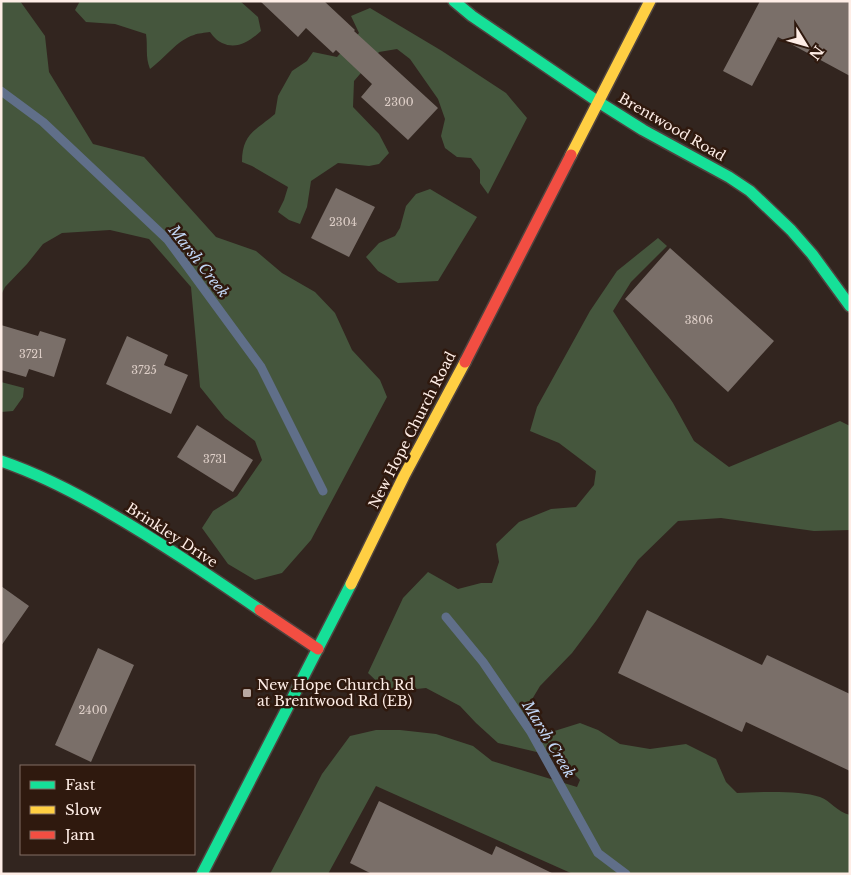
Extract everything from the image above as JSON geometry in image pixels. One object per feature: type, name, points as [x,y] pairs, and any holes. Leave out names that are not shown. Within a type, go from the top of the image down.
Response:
[{"type":"main road","name":"Brentwood Road","points":[[454,1],[472,16],[597,102],[643,130],[729,176],[750,191],[784,223],[812,254],[850,306]]},
{"type":"main road","name":"New Hope Church Road","points":[[202,874],[318,649],[404,476],[478,337],[650,1]]},
{"type":"main road","name":"Brinkley Drive","points":[[1,461],[27,469],[150,536],[318,649]]},
{"type":"green space","points":[[1,1],[20,1],[45,36],[49,72],[93,144],[144,157],[216,237],[256,251],[282,273],[315,292],[335,313],[352,350],[380,380],[387,397],[311,540],[282,573],[255,580],[228,564],[202,528],[213,511],[237,496],[262,460],[255,441],[225,418],[200,387],[191,287],[149,239],[110,230],[62,233],[43,244],[5,287],[1,295]]},
{"type":"green space","points":[[80,1],[240,1],[258,17],[261,31],[248,41],[238,45],[228,45],[220,42],[210,32],[196,34],[176,45],[150,69],[146,34],[115,24],[86,22],[75,10]]},
{"type":"green space","points":[[370,8],[442,51],[506,93],[527,118],[488,194],[480,183],[480,170],[471,158],[457,157],[445,148],[441,136],[445,119],[438,99],[410,59],[397,49],[379,52],[354,81],[353,107],[379,134],[389,153],[379,164],[369,166],[338,163],[311,181],[307,207],[300,224],[289,220],[278,212],[288,187],[242,162],[244,145],[256,129],[275,114],[278,96],[292,71],[307,61],[313,52],[337,57],[359,33],[351,16]]},
{"type":"green space","points":[[430,189],[477,217],[438,281],[398,283],[378,271],[366,257],[379,243],[395,236],[400,228],[406,206],[416,194]]},
{"type":"green space","points":[[658,238],[667,246],[631,282],[613,311],[673,403],[694,441],[729,467],[840,421],[850,426],[850,530],[814,531],[721,518],[678,521],[638,560],[572,653],[540,686],[528,706],[548,733],[580,723],[598,730],[620,744],[650,749],[686,744],[716,759],[726,782],[737,793],[790,792],[824,799],[850,815],[850,874],[573,874],[376,786],[328,874],[270,874],[322,774],[350,736],[376,730],[400,730],[436,734],[473,746],[492,761],[577,787],[580,780],[558,757],[498,743],[460,706],[426,688],[388,692],[368,673],[403,598],[428,572],[458,589],[481,583],[492,583],[499,562],[496,544],[519,522],[551,509],[576,507],[594,485],[596,471],[559,443],[530,431],[537,407],[590,311],[617,271]]},
{"type":"green space","points":[[1,382],[24,388],[23,397],[13,411],[1,412]]},
{"type":"building","points":[[260,1],[324,1],[438,108],[408,140],[361,97],[372,84],[336,50],[333,53],[306,28],[298,37]]},
{"type":"building","points":[[760,1],[850,1],[850,76],[778,37],[752,86],[723,71]]},
{"type":"building","points":[[336,188],[375,207],[349,257],[311,238]]},
{"type":"building","points":[[670,248],[774,341],[728,392],[625,299]]},
{"type":"building","points":[[1,325],[38,336],[40,331],[66,339],[54,377],[29,369],[26,377],[1,370]]},
{"type":"building","points":[[127,336],[168,355],[164,365],[188,375],[171,414],[106,384]]},
{"type":"building","points":[[197,425],[253,460],[233,492],[177,457]]},
{"type":"building","points":[[1,586],[29,606],[1,646]]},
{"type":"building","points":[[647,610],[762,665],[767,655],[850,694],[850,771],[746,722],[742,732],[618,673]]},
{"type":"building","points":[[98,648],[134,665],[91,762],[55,745]]},
{"type":"building","points":[[379,801],[492,855],[496,846],[554,874],[372,874],[350,863]]},
{"type":"waterway","name":"Marsh Creek","points":[[1,91],[43,122],[168,240],[261,367],[323,491]]},
{"type":"waterway","name":"Marsh Creek","points":[[446,617],[483,662],[531,732],[598,853],[626,874]]},
{"type":"traffic: fast","points":[[454,1],[472,16],[597,101],[643,130],[729,177],[750,191],[791,230],[812,254],[850,306]]},
{"type":"traffic: fast","points":[[1,461],[43,478],[127,523],[260,610]]},
{"type":"traffic: fast","points":[[202,874],[351,584]]},
{"type":"traffic: slow","points":[[571,155],[650,1]]},
{"type":"traffic: slow","points":[[351,584],[404,476],[465,362]]},
{"type":"traffic: jam","points":[[465,362],[571,155]]},
{"type":"traffic: jam","points":[[260,610],[318,649]]},
{"type":"place","name":"New Hope Church Rd at Brentwood Rd (EB)","points":[[247,693]]}]
